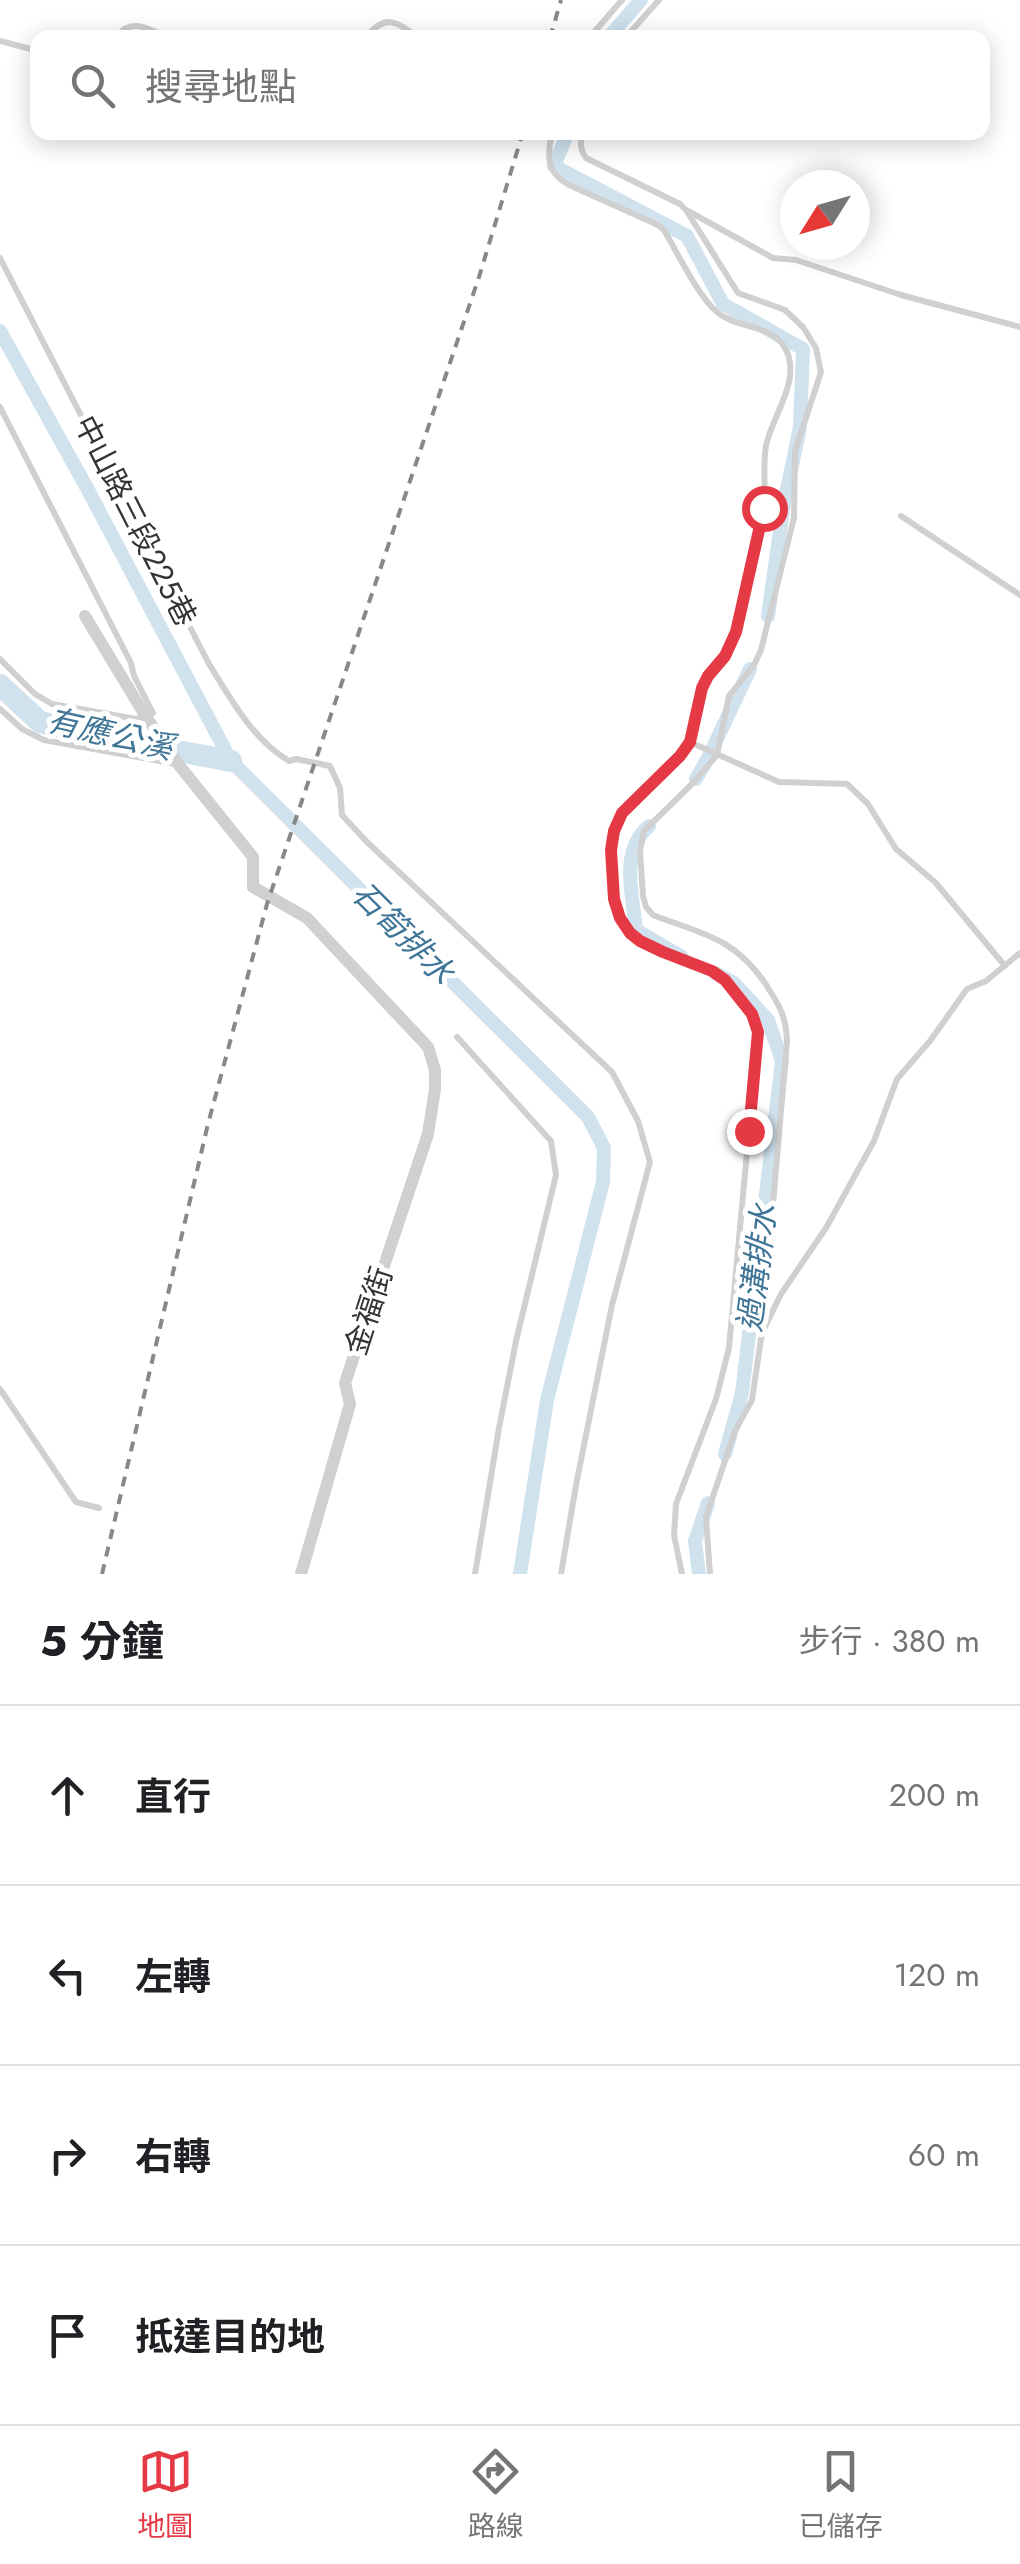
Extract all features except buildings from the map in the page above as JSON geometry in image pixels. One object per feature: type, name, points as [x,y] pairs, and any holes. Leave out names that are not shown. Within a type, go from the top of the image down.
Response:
[{"type":"street","points":[[85,616],[178,764]]},
{"type":"street","name":"金福街","points":[[178,764],[254,857],[253,887],[307,918],[428,1047],[435,1070],[436,1089],[428,1134],[345,1383],[350,1404],[302,1574]]},
{"type":"lane","points":[[595,30],[622,0]]},
{"type":"lane","points":[[632,30],[659,0]]},
{"type":"lane","points":[[372,30],[386,22],[400,23],[408,30]]},
{"type":"lane","points":[[121,30],[132,24],[148,30]]},
{"type":"lane","points":[[0,41],[30,49]]},
{"type":"lane","points":[[550,140],[550,166],[558,178],[664,230],[708,302],[725,318],[766,332],[783,344],[792,374],[768,440],[764,508],[738,624],[725,656],[702,688],[690,742],[622,813],[611,850],[614,899],[630,933],[725,980],[752,1014],[758,1032],[728,1348],[716,1399],[676,1504],[674,1535],[682,1574]]},
{"type":"lane","points":[[580,140],[586,158],[680,204],[738,293],[785,310],[803,327],[816,348],[821,372],[795,451],[794,518],[761,650],[729,696],[717,754],[693,784],[644,831],[640,851],[646,907],[652,915],[724,942],[741,954],[755,968],[786,1018],[762,1332],[752,1400],[735,1431],[706,1516],[710,1574]]},
{"type":"lane","points":[[686,210],[773,258],[796,260],[901,295],[1020,327]]},
{"type":"lane","name":"中山路三段225巷","points":[[0,258],[209,664],[240,713],[288,761],[330,766],[340,788],[342,814],[612,1072],[638,1121],[650,1162],[612,1306],[562,1574]]},
{"type":"lane","points":[[0,408],[153,713],[136,719],[52,704],[35,694],[0,659]]},
{"type":"lane","points":[[900,516],[1020,595]]},
{"type":"lane","points":[[0,709],[22,729],[44,740],[178,764]]},
{"type":"lane","points":[[690,742],[779,782],[847,784],[868,804],[896,849],[934,882],[1004,966]]},
{"type":"lane","points":[[762,1332],[874,1141],[897,1079],[967,989],[986,981],[1020,952]]},
{"type":"lane","points":[[456,1037],[551,1141],[556,1176],[498,1428],[475,1574]]},
{"type":"lane","points":[[0,1390],[76,1502],[99,1508]]},
{"type":"waterway","name":"過溝排水","points":[[615,30],[641,0]]},
{"type":"waterway","name":"過溝排水","points":[[565,140],[554,166],[687,236],[723,304],[803,349],[800,427],[783,509],[768,616]]},
{"type":"waterway","name":"石筍排水","points":[[0,331],[231,761],[588,1117],[604,1148],[603,1182],[547,1400],[520,1574]]},
{"type":"waterway","name":"過溝排水","points":[[696,779],[750,669]]},
{"type":"waterway","name":"有應公溪","points":[[0,685],[40,722],[231,761]]},
{"type":"waterway","name":"過溝排水","points":[[649,826],[640,836],[631,861],[636,930],[682,957]]},
{"type":"waterway","name":"過溝排水","points":[[715,973],[734,983],[768,1020],[782,1061],[742,1393],[725,1454]]},
{"type":"waterway","name":"過溝排水","points":[[699,1574],[695,1541],[708,1503]]},
{"type":"railway","points":[[552,30],[561,0]]},
{"type":"railway","points":[[102,1574],[208,1124],[267,904],[479,277],[521,140]]},
{"type":"route","points":[[749,1131],[758,1032],[752,1014],[725,980],[712,971],[663,952],[630,933],[614,899],[611,850],[622,813],[690,742],[702,688],[725,656],[736,632],[764,508]]}]
